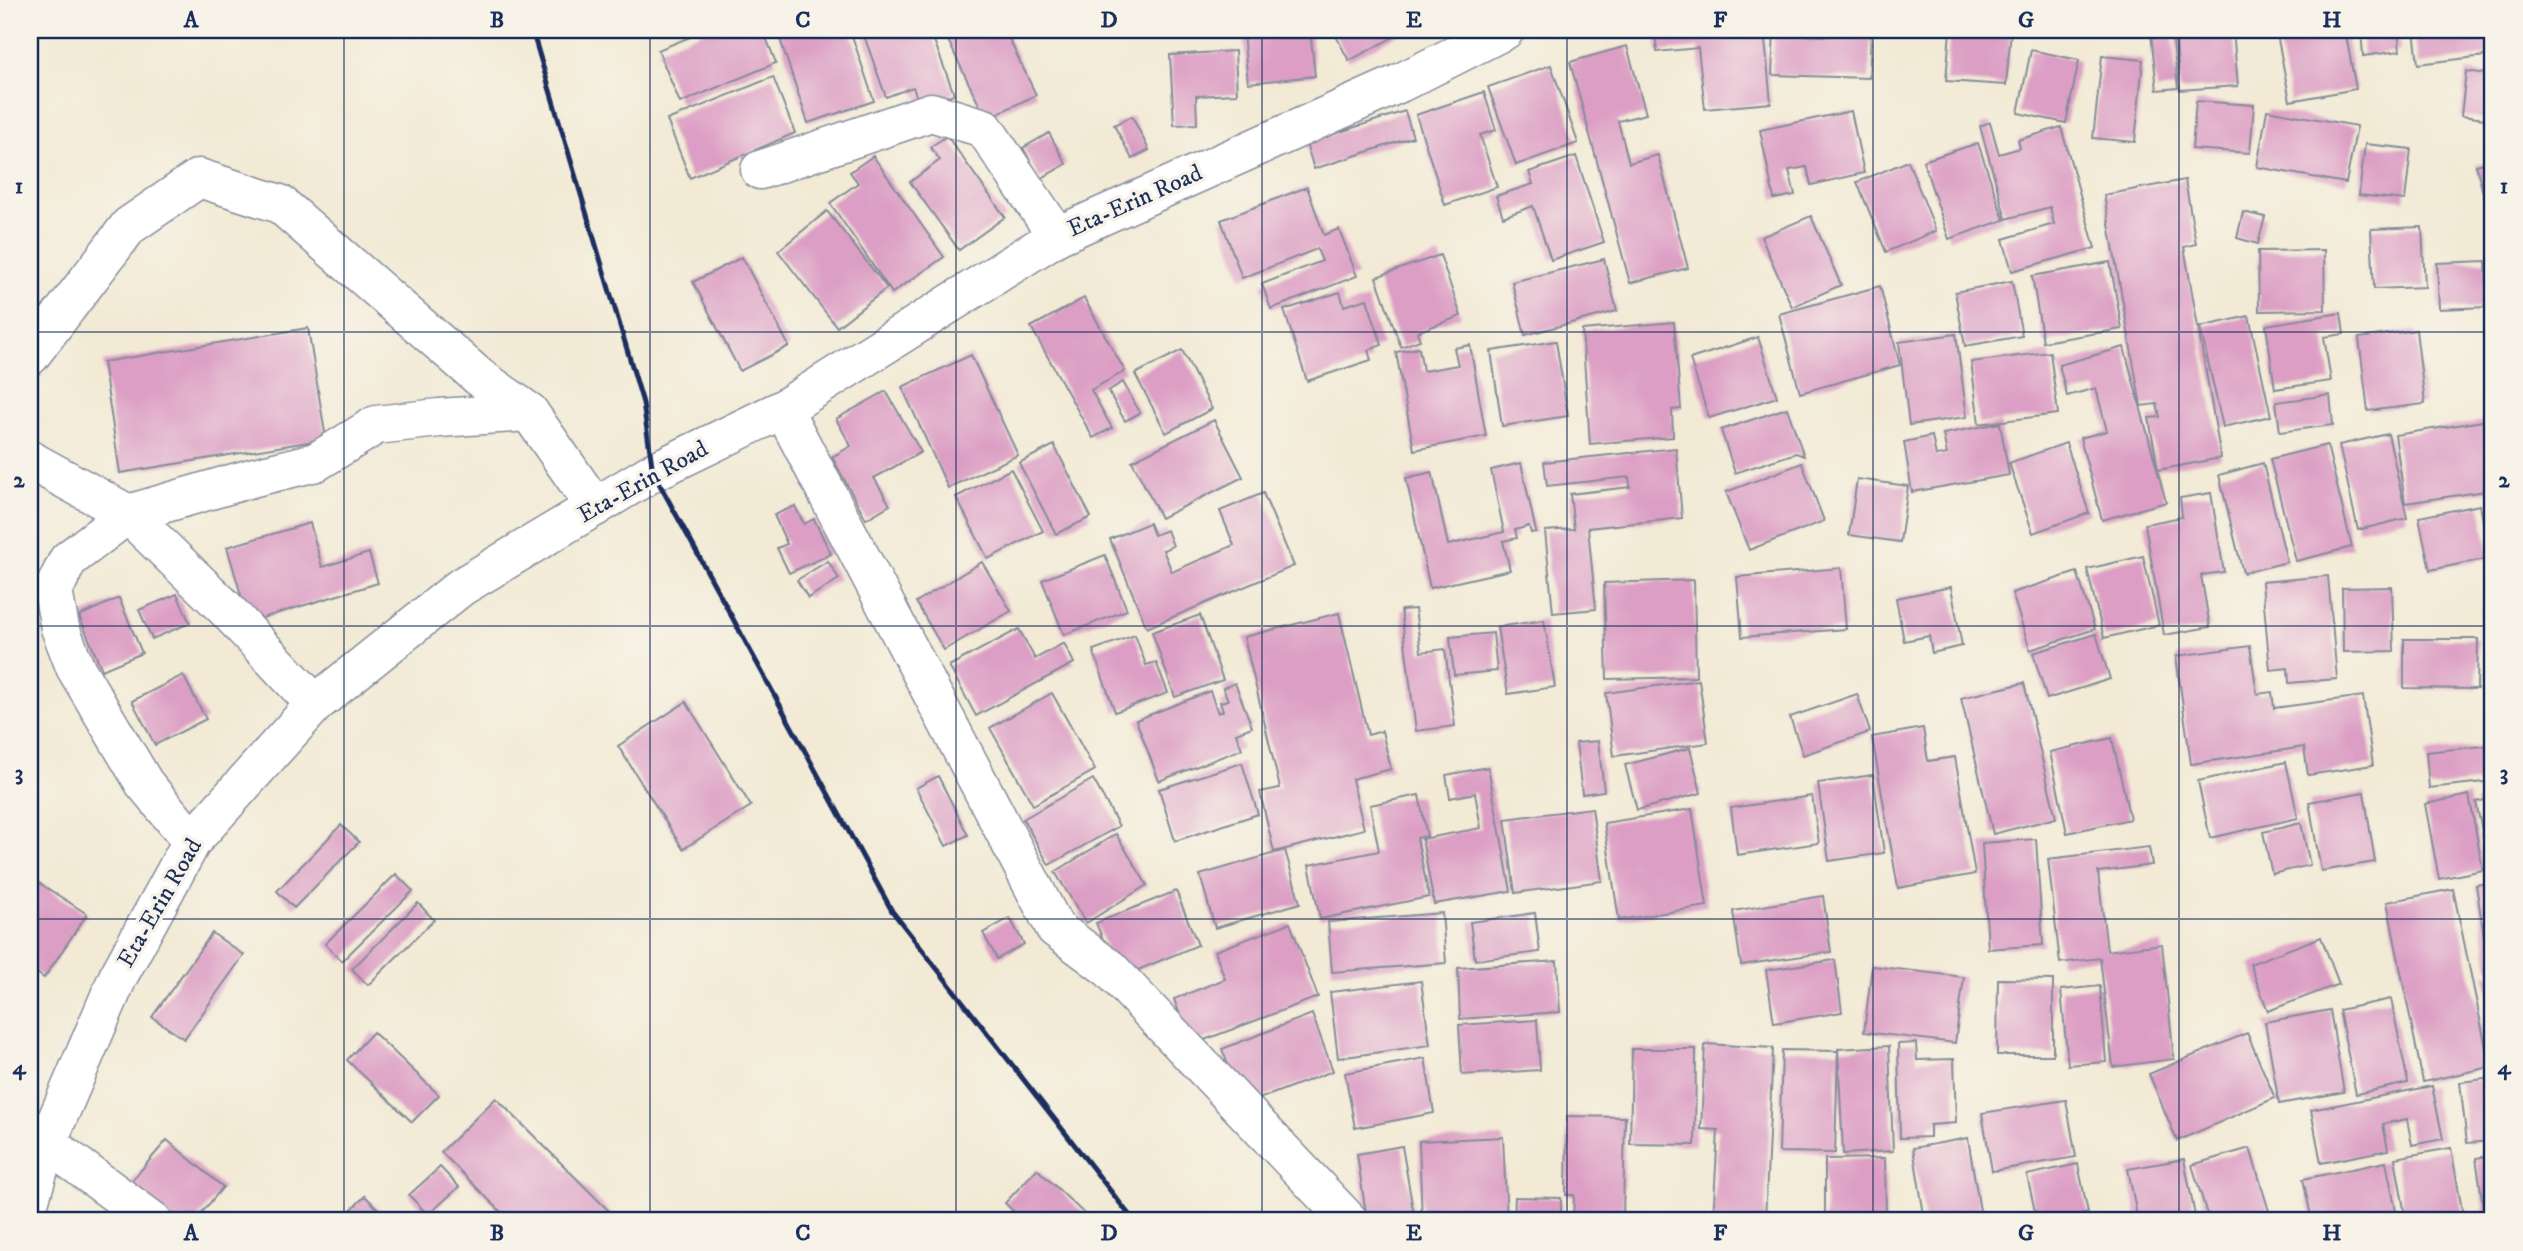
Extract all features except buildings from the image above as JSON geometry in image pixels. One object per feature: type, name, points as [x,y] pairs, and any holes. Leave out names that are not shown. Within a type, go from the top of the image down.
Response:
[{"type":"street","name":"Eta-Erin Road","points":[[30,1199],[47,1143],[118,977],[192,841],[315,705],[461,587],[653,472],[783,409],[1057,236],[1401,83],[1505,30]]},
{"type":"street","points":[[760,170],[931,112],[984,128],[1057,236]]},
{"type":"street","points":[[30,356],[129,226],[199,178],[279,204],[479,377],[529,412],[595,507]]},
{"type":"street","points":[[783,409],[1055,928],[1110,969],[1349,1221]]},
{"type":"street","points":[[192,841],[144,783],[75,667],[60,628],[53,591],[68,561],[128,514],[316,462],[376,425],[529,412]]},
{"type":"street","points":[[30,460],[128,514],[224,607],[315,705]]},
{"type":"street","points":[[47,1143],[153,1221]]},
{"type":"railway","points":[[532,30],[643,403],[653,472],[892,911],[1134,1221]]}]
